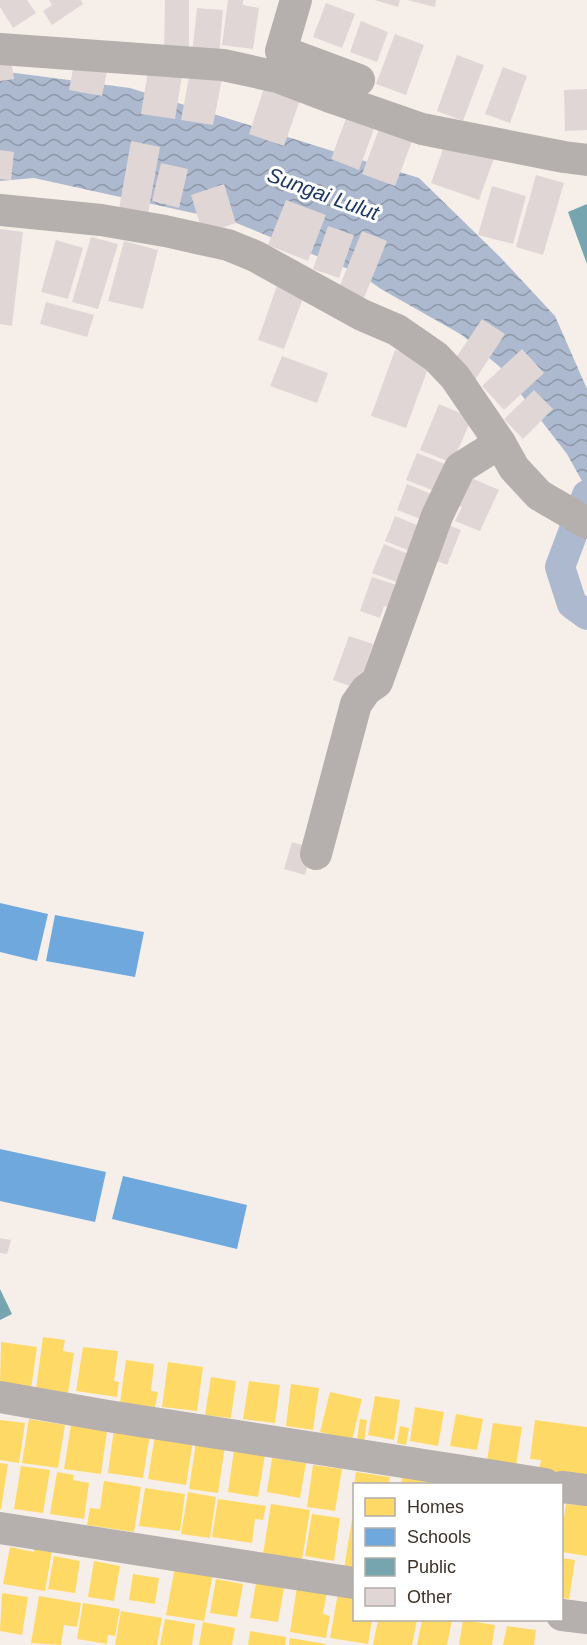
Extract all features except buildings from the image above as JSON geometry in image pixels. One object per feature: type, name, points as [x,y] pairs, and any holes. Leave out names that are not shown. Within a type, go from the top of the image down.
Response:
[{"type":"street","points":[[296,0],[281,51],[359,80]]},
{"type":"street","points":[[0,49],[222,65],[278,77],[422,129],[564,157],[587,159]]},
{"type":"street","points":[[0,210],[101,220],[228,245],[255,256],[362,315],[397,330],[436,357],[455,377],[500,443],[514,468],[539,495],[587,523]]},
{"type":"street","points":[[316,854],[356,704],[366,690],[377,682],[437,516],[460,468],[500,443]]},
{"type":"street","points":[[0,1397],[532,1483]]},
{"type":"street","points":[[563,1487],[587,1490]]},
{"type":"street","points":[[0,1528],[353,1583]]},
{"type":"street","points":[[563,1615],[587,1618]]},
{"type":"water","name":"Sungai Lulut","points":[[0,71],[130,88],[419,178],[500,257],[555,316],[587,389],[587,490],[567,454],[500,367],[462,335],[381,289],[358,273],[234,222],[34,178],[0,181]]},
{"type":"waterway","points":[[587,495],[560,567],[572,604],[587,615]]}]
